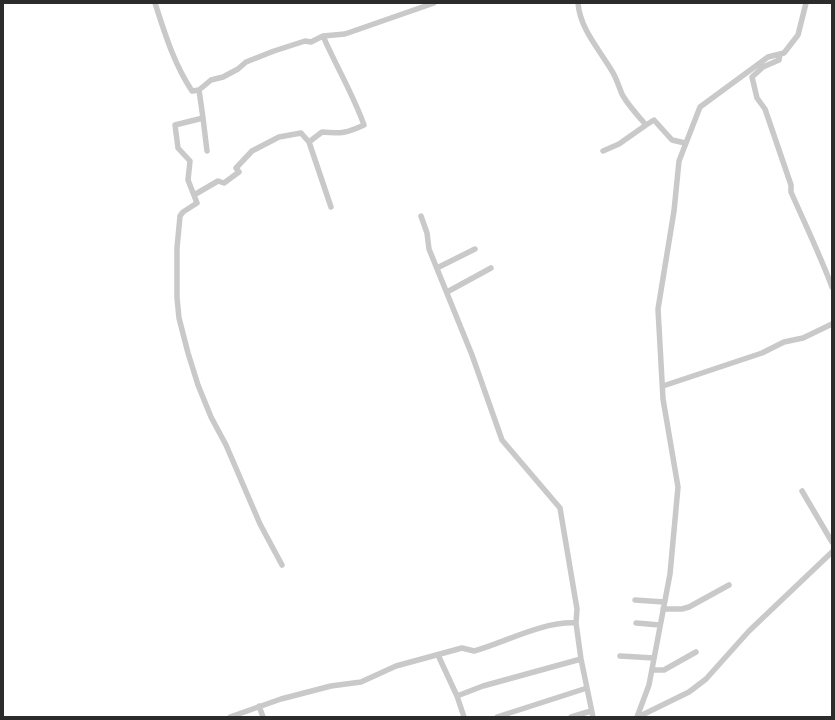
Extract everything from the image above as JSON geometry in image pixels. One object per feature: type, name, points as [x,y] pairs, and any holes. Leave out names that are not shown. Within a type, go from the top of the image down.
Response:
[{"type":"street","points":[[156,3],[172,54],[185,81],[192,91],[199,90],[211,80],[223,77],[238,69],[246,62],[289,46],[305,41],[311,42],[323,36],[345,34],[390,17],[434,3]]},
{"type":"street","points":[[578,3],[579,14],[584,28],[613,73],[624,96],[646,125]]},
{"type":"street","points":[[638,717],[649,685],[670,574],[678,487],[663,386],[658,309],[674,211],[679,161],[700,107],[768,57],[784,53],[798,35],[806,3]]},
{"type":"street","points":[[309,142],[322,132],[339,134],[349,133],[364,125],[356,104],[334,62],[323,36]]},
{"type":"street","points":[[780,54],[779,60],[763,67],[752,77],[756,98],[765,109],[791,185],[791,192],[819,253],[832,287]]},
{"type":"street","points":[[199,90],[207,151]]},
{"type":"street","points":[[203,118],[175,125],[178,148],[190,161],[188,180],[197,203],[183,212],[180,216],[177,262],[177,298],[179,318],[198,385],[260,524],[282,565]]},
{"type":"street","points":[[603,151],[619,144],[654,120],[672,140],[685,143]]},
{"type":"street","points":[[194,195],[218,181],[224,184],[239,172],[236,168],[252,151],[279,137],[301,133],[309,142],[330,208]]},
{"type":"street","points":[[421,216],[427,233],[429,249],[472,355],[502,440],[560,508],[577,609],[576,623],[581,659],[592,714],[572,717]]},
{"type":"street","points":[[437,268],[475,249]]},
{"type":"street","points":[[447,292],[491,268]]},
{"type":"street","points":[[663,386],[762,353],[784,342],[803,338],[832,324]]},
{"type":"street","points":[[802,491],[832,542]]},
{"type":"street","points":[[638,717],[689,692],[706,679],[749,631],[832,552]]},
{"type":"street","points":[[663,609],[682,609],[689,607],[729,585]]},
{"type":"street","points":[[635,600],[664,602]]},
{"type":"street","points":[[230,717],[259,706],[331,686],[361,682],[396,666],[462,648],[474,651],[547,626],[576,623]]},
{"type":"street","points":[[636,623],[660,625]]},
{"type":"street","points":[[652,670],[664,670],[696,652]]},
{"type":"street","points":[[438,655],[457,696],[464,717]]},
{"type":"street","points":[[620,656],[654,658]]},
{"type":"street","points":[[457,696],[482,686],[581,659]]},
{"type":"street","points":[[497,717],[587,688]]},
{"type":"street","points":[[259,706],[264,717]]}]
